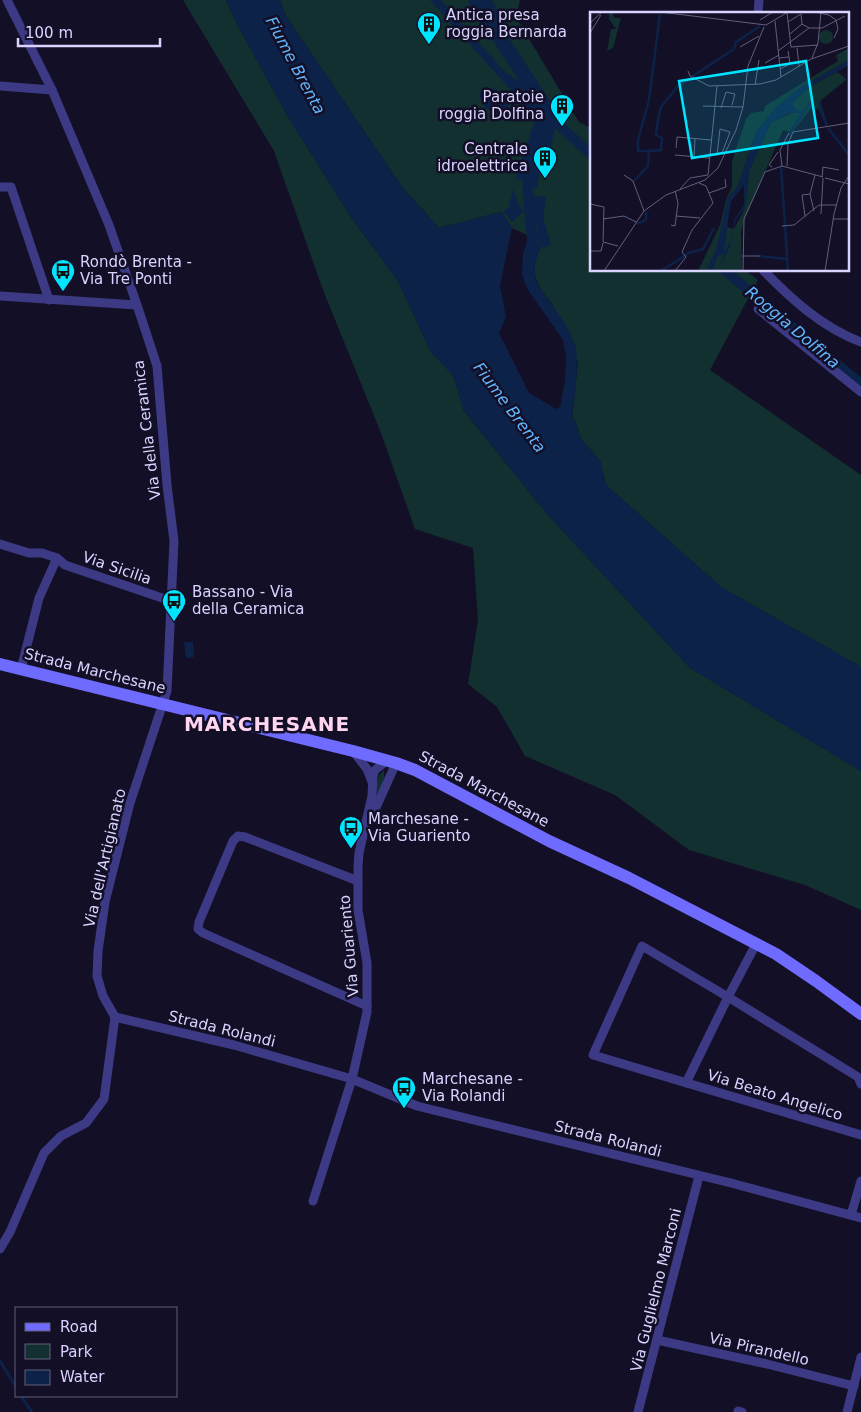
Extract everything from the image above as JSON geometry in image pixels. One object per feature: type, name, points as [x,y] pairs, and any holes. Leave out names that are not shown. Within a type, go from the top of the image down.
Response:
[{"type":"main road","name":"Strada Marchesane","points":[[0,664],[353,751],[416,770],[550,841],[629,878],[776,954],[861,1014]]},
{"type":"street","name":"Via della Ceramica","points":[[7,0],[52,90],[109,225],[156,366],[174,541],[168,680],[163,704]]},
{"type":"street","points":[[0,86],[52,90]]},
{"type":"street","points":[[0,187],[11,187],[49,300]]},
{"type":"street","points":[[764,271],[810,313],[850,338],[861,342]]},
{"type":"street","points":[[0,296],[137,305]]},
{"type":"street","points":[[758,309],[861,392]]},
{"type":"street","name":"Via Sicilia","points":[[0,544],[29,553],[42,553],[57,558],[66,564],[171,601]]},
{"type":"street","points":[[20,669],[39,598],[57,558]]},
{"type":"street","name":"Via dell'Artigianato","points":[[114,1018],[102,996],[97,976],[98,951],[105,902],[130,803],[163,704]]},
{"type":"street","name":"Via Guariento","points":[[352,1079],[367,1006],[367,963],[358,910],[358,866],[372,796],[371,778],[367,769],[353,751]]},
{"type":"street","name":"Via Guariento","points":[[362,839],[393,762],[384,763],[375,770],[372,787]]},
{"type":"street","points":[[358,881],[245,837],[238,836],[233,841],[199,922],[198,929],[202,934],[367,1006]]},
{"type":"street","name":"Via Beato Angelico","points":[[756,944],[686,1083],[861,1135]]},
{"type":"street","points":[[686,1083],[593,1055],[642,946],[858,1077],[861,1084]]},
{"type":"street","points":[[0,1249],[10,1232],[44,1153],[61,1136],[86,1123],[104,1098],[114,1018]]},
{"type":"street","name":"Strada Rolandi","points":[[114,1018],[234,1045],[352,1079],[417,1106],[861,1218]]},
{"type":"street","points":[[313,1201],[352,1079]]},
{"type":"street","name":"Via Guglielmo Marconi","points":[[638,1412],[699,1176]]},
{"type":"street","points":[[851,1215],[861,1181]]},
{"type":"street","name":"Via Pirandello","points":[[657,1340],[854,1386]]},
{"type":"street","points":[[847,1412],[861,1359]]},
{"type":"green space","points":[[183,0],[226,0],[288,117],[353,220],[398,281],[431,352],[453,375],[464,411],[548,515],[690,668],[861,771],[861,910],[805,885],[689,850],[615,795],[525,756],[497,707],[468,684],[478,620],[473,548],[415,529],[381,433],[323,290],[274,151]]},
{"type":"green space","points":[[280,0],[520,0],[516,17],[579,122],[590,128],[590,271],[746,271],[758,280],[710,370],[861,475],[861,667],[721,587],[606,485],[600,461],[581,439],[575,420],[572,419],[578,362],[552,304],[541,290],[535,276],[535,260],[540,248],[529,236],[512,228],[501,212],[439,228],[402,187],[286,16]]},
{"type":"green space","points":[[384,770],[384,779],[377,796],[378,778]]},
{"type":"water","name":"Fiume Brenta","points":[[226,0],[280,0],[286,16],[402,187],[439,228],[501,212],[512,228],[500,286],[506,317],[499,333],[529,393],[556,409],[560,407],[565,381],[566,357],[563,340],[528,290],[522,275],[523,254],[529,236],[540,247],[536,223],[527,213],[530,195],[546,197],[543,218],[551,245],[540,248],[535,264],[536,278],[571,334],[575,345],[577,371],[572,419],[575,420],[581,439],[600,461],[606,485],[721,587],[861,667],[861,771],[690,668],[548,515],[464,411],[453,375],[431,352],[398,281],[353,220],[288,117]]},
{"type":"water","points":[[430,0],[441,0],[503,70],[520,82],[468,2],[471,0],[492,0],[499,14],[502,28],[562,119],[554,132],[549,158],[542,157],[537,188],[530,188],[527,182],[516,178],[536,118]]},
{"type":"water","points":[[482,88],[495,89],[504,96],[509,107],[505,111],[495,113],[483,104],[480,93]]},
{"type":"water","points":[[513,189],[519,206],[524,211],[512,222],[503,210],[508,209]]},
{"type":"water","points":[[184,642],[193,642],[194,657],[186,658]]},
{"type":"waterway","name":"Roggia Dolfina","points":[[562,128],[590,153]]},
{"type":"waterway","points":[[532,172],[527,186],[532,254]]},
{"type":"waterway","name":"Roggia Dolfina","points":[[725,271],[861,384]]},
{"type":"waterway","points":[[0,1361],[15,1385]]},
{"type":"waterway","points":[[22,1397],[32,1412]]},
{"type":"place","name":"Antica presa roggia Bernarda","points":[[429,45]]},
{"type":"place","name":"Paratoie roggia Dolfina","points":[[562,127]]},
{"type":"place","name":"Centrale idroelettrica","points":[[545,179]]},
{"type":"place","name":"Rondò Brenta - Via Tre Ponti","points":[[63,292]]},
{"type":"place","name":"Bassano - Via della Ceramica","points":[[174,622]]},
{"type":"place","name":"Marchesane - Via Guariento","points":[[351,849]]},
{"type":"place","name":"Marchesane - Via Rolandi","points":[[404,1109]]},
{"type":"district","name":"MARCHESANE","points":[[267,724]]}]
